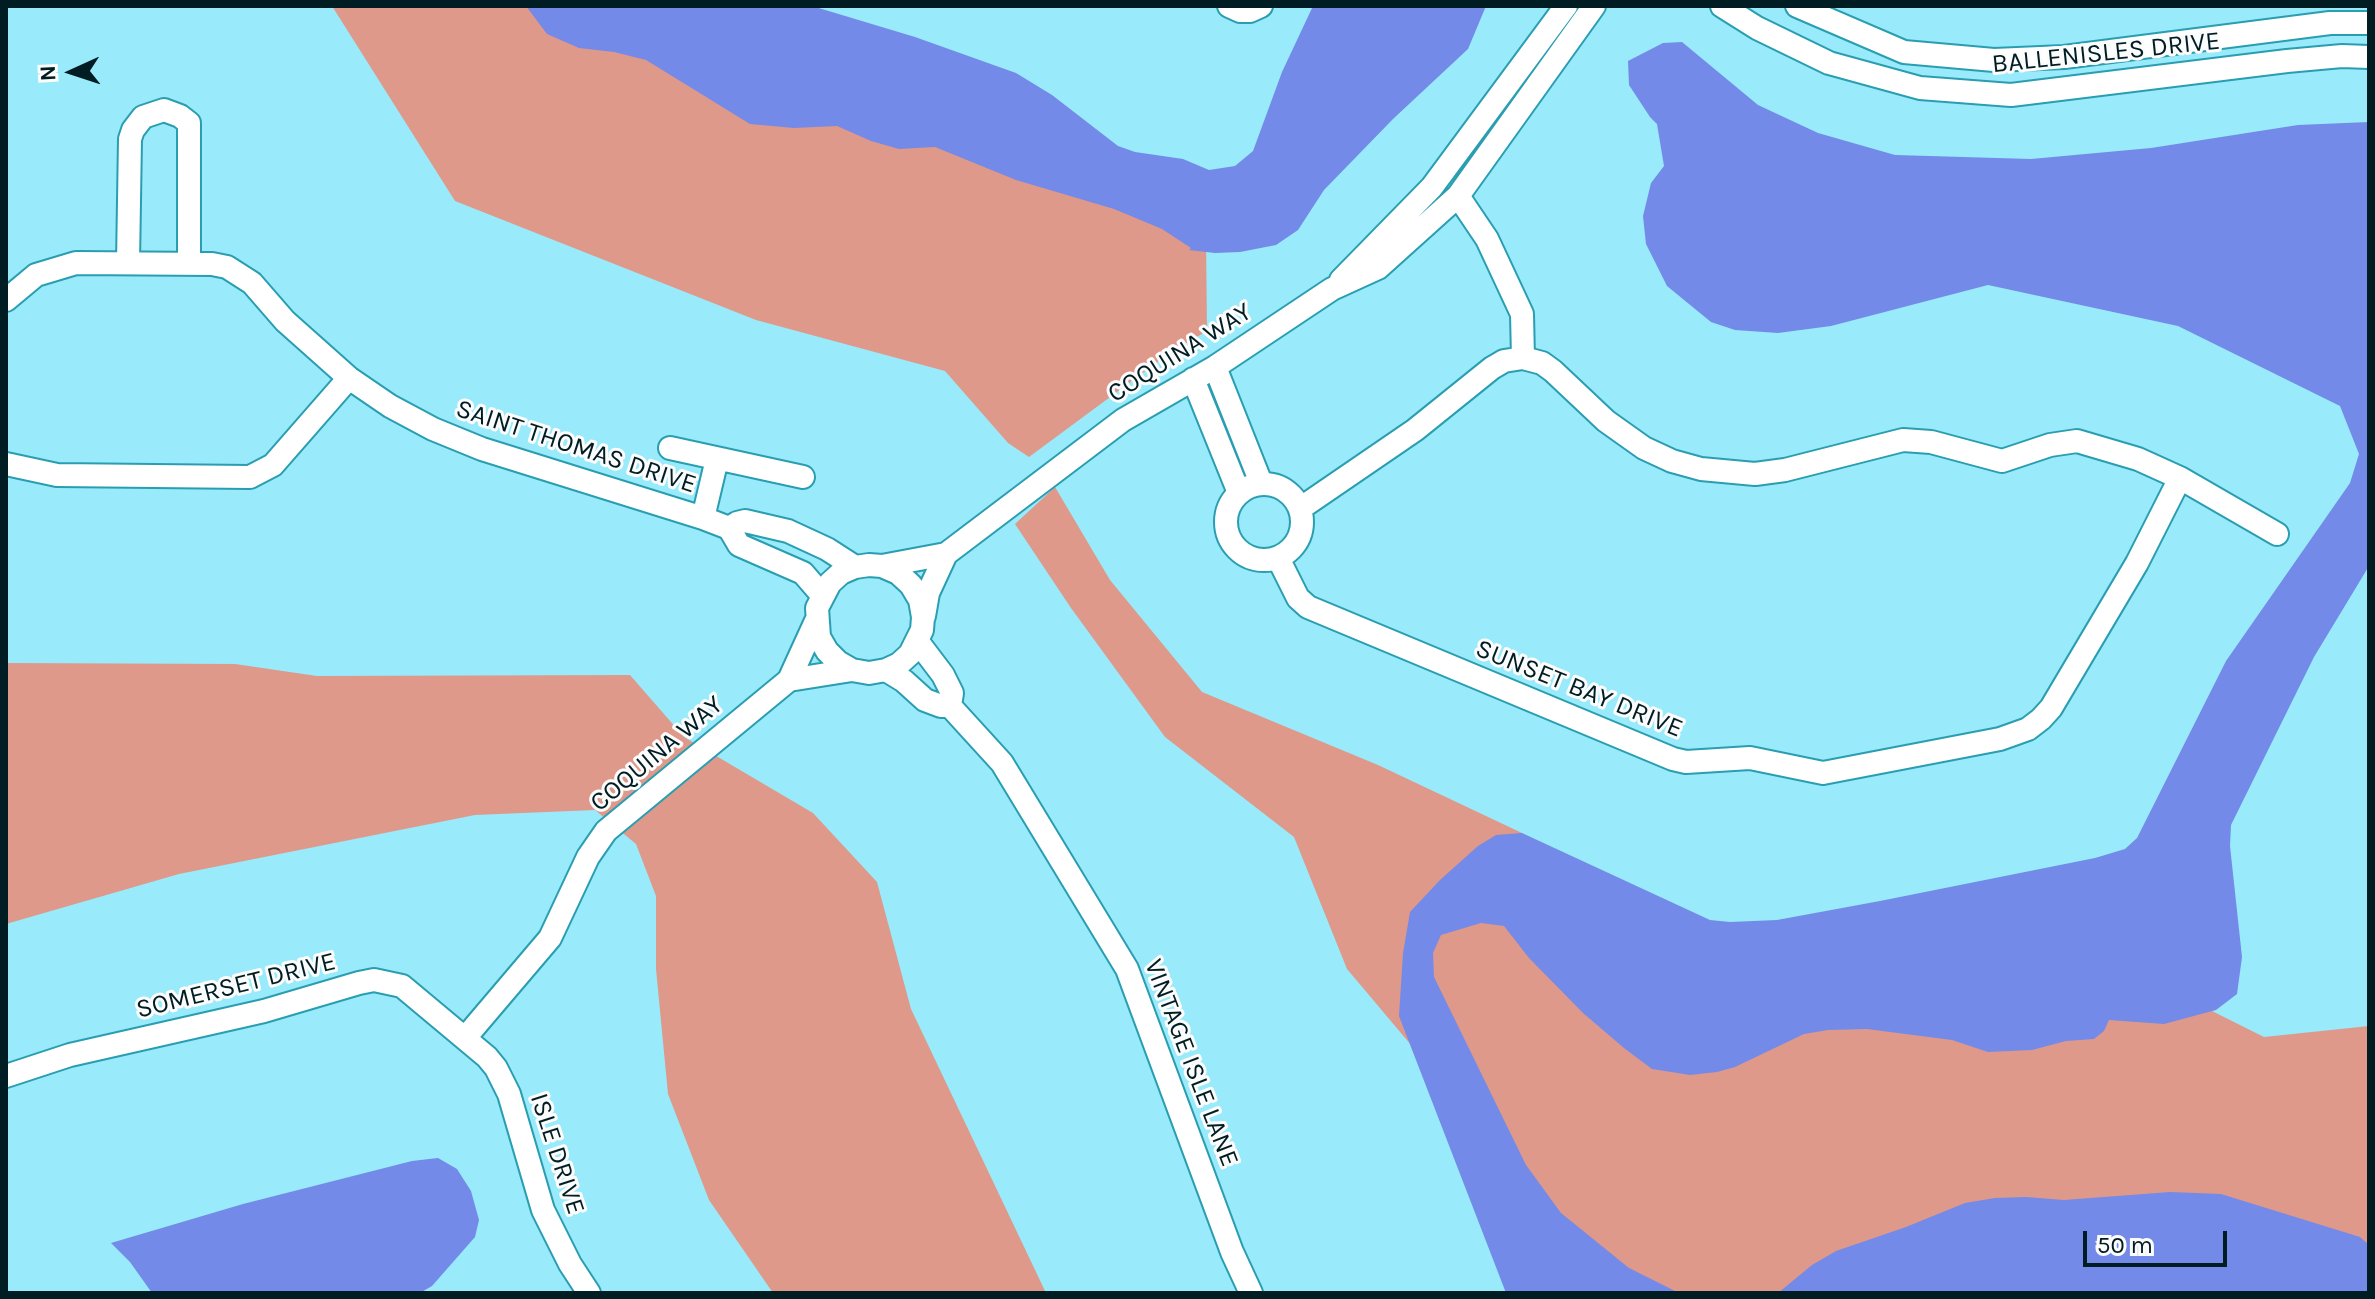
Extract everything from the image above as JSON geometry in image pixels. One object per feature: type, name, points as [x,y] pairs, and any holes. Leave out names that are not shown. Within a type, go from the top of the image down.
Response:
[{"type":"street","points":[[1229,6],[1240,11],[1261,6]]},
{"type":"street","name":"COQUINA WAY","points":[[1332,289],[1432,187],[1566,6]]},
{"type":"street","name":"COQUINA WAY","points":[[882,566],[946,554],[1123,420],[1215,367],[1332,289],[1378,268],[1458,196],[1594,6]]},
{"type":"street","name":"BALLENISLES DRIVE","points":[[1722,6],[1757,28],[1829,63],[1920,88],[2011,95],[2287,61],[2369,57]]},
{"type":"street","name":"BALLENISLES DRIVE","points":[[1797,6],[1904,52],[1994,60],[2064,57],[2330,23],[2369,23]]},
{"type":"street","points":[[128,263],[130,139],[143,117],[164,110],[189,123],[189,264]]},
{"type":"street","points":[[1458,196],[1487,239],[1522,314],[1523,358]]},
{"type":"street","name":"SAINT THOMAS DRIVE","points":[[6,300],[36,275],[62,265],[90,262],[212,264],[240,274],[314,348],[349,378],[390,406],[433,429],[482,449],[729,528],[739,545],[803,573],[822,595]]},
{"type":"street","points":[[1301,508],[1415,430],[1492,368],[1504,361],[1523,358],[1542,363],[1553,371],[1606,421],[1644,448],[1672,461],[1701,469],[1732,473],[1785,470],[1903,440],[1931,442],[2002,461],[2050,445],[2077,441],[2138,459],[2180,478],[2277,534]]},
{"type":"street","points":[[1215,367],[1261,483]]},
{"type":"street","points":[[6,464],[57,475],[250,477],[273,465],[349,378]]},
{"type":"street","points":[[1193,379],[1239,493]]},
{"type":"street","name":"SAINT THOMAS DRIVE","points":[[670,448],[803,477]]},
{"type":"street","name":"SAINT THOMAS DRIVE","points":[[703,518],[717,459]]},
{"type":"street","name":"SUNSET BAY DRIVE","points":[[1278,558],[1298,598],[1308,607],[1673,759],[1686,762],[1750,758],[1823,773],[2000,739],[2028,729],[2041,719],[2051,708],[2137,563],[2180,478]]},
{"type":"street","points":[[1261,483],[1285,489],[1301,508],[1303,521],[1295,546],[1278,558],[1260,561],[1247,557],[1229,539],[1226,514],[1239,493],[1261,483]]},
{"type":"street","name":"SAINT THOMAS DRIVE","points":[[729,528],[745,521],[788,531],[827,549],[855,567]]},
{"type":"street","points":[[759,552],[765,526]]},
{"type":"street","name":"COQUINA WAY","points":[[923,617],[928,593],[946,554]]},
{"type":"street","points":[[789,680],[852,670],[869,673],[886,670],[910,654],[918,642],[923,617],[920,600],[911,585],[898,573],[882,566],[855,567],[841,573],[822,595],[816,621],[819,637],[838,662],[852,670]]},
{"type":"street","name":"COQUINA WAY","points":[[465,1038],[550,938],[588,857],[606,831],[789,680],[816,621]]},
{"type":"street","name":"VINTAGE ISLE LANE","points":[[918,642],[943,675],[952,693],[950,706]]},
{"type":"street","name":"VINTAGE ISLE LANE","points":[[886,670],[925,700],[950,706],[1002,763],[1127,969],[1232,1252],[1251,1293]]},
{"type":"street","name":"SOMERSET DRIVE","points":[[6,1076],[70,1055],[238,1018],[374,980],[402,986],[465,1038]]},
{"type":"street","name":"ISLE DRIVE","points":[[465,1038],[487,1057],[504,1080],[543,1210],[570,1264],[589,1293]]},
{"type":"shaded area","points":[[332,6],[681,6],[1206,235],[1207,331],[1171,352],[1029,457],[1008,443],[945,371],[756,320],[455,201]]},
{"type":"shaded area","points":[[1055,487],[1110,580],[1202,692],[1378,765],[1522,833],[1607,1005],[1765,1028],[2176,993],[2264,1037],[2369,1026],[2369,1293],[1646,1293],[1577,1254],[1492,1141],[1347,969],[1294,837],[1165,737],[1071,608],[1015,524]]},
{"type":"shaded area","points":[[6,663],[235,664],[317,676],[630,675],[684,737],[813,813],[877,882],[911,1009],[1046,1293],[773,1293],[709,1200],[668,1094],[656,969],[656,896],[636,844],[595,810],[475,815],[179,874],[6,924]]},
{"type":"water","points":[[526,6],[812,6],[915,37],[1016,73],[1052,95],[1118,146],[1135,152],[1183,159],[1209,170],[1235,166],[1253,151],[1282,72],[1313,6],[1486,6],[1468,49],[1393,119],[1324,190],[1298,230],[1276,245],[1215,253],[1189,250],[1191,248],[1162,229],[1114,209],[1016,180],[935,147],[899,149],[837,126],[794,128],[750,124],[646,60],[579,48],[547,34]]},
{"type":"water","points":[[1682,42],[1758,105],[1818,133],[1895,155],[2031,159],[2151,148],[2298,125],[2369,122],[2369,566],[2314,657],[2231,825],[2230,846],[2242,957],[2237,994],[2216,1010],[2164,1024],[2109,1020],[2104,1031],[2094,1039],[2066,1041],[2032,1050],[1988,1052],[1952,1040],[1867,1029],[1828,1030],[1804,1034],[1735,1067],[1690,1075],[1652,1069],[1624,1048],[1583,1013],[1529,958],[1504,926],[1481,923],[1441,935],[1433,953],[1434,977],[1526,1165],[1561,1213],[1629,1268],[1679,1293],[1506,1293],[1399,1016],[1403,953],[1410,912],[1440,880],[1478,846],[1496,835],[1522,833],[1710,920],[1777,920],[2095,858],[2125,849],[2137,838],[2226,661],[2350,483],[2359,454],[2340,406],[2178,326],[1988,285],[1831,326],[1778,333],[1735,330],[1711,322],[1667,286],[1646,244],[1643,216],[1651,183],[1664,166],[1657,124],[1629,85],[1628,61],[1663,43]]},
{"type":"water","points":[[438,1158],[457,1169],[471,1191],[479,1220],[475,1237],[432,1286],[420,1293],[152,1293],[130,1262],[111,1243],[243,1204],[412,1161]]},
{"type":"water","points":[[2170,1192],[2221,1194],[2360,1237],[2369,1245],[2369,1293],[1778,1293],[1812,1265],[1836,1251],[1965,1203],[1995,1198],[2064,1200]]}]
